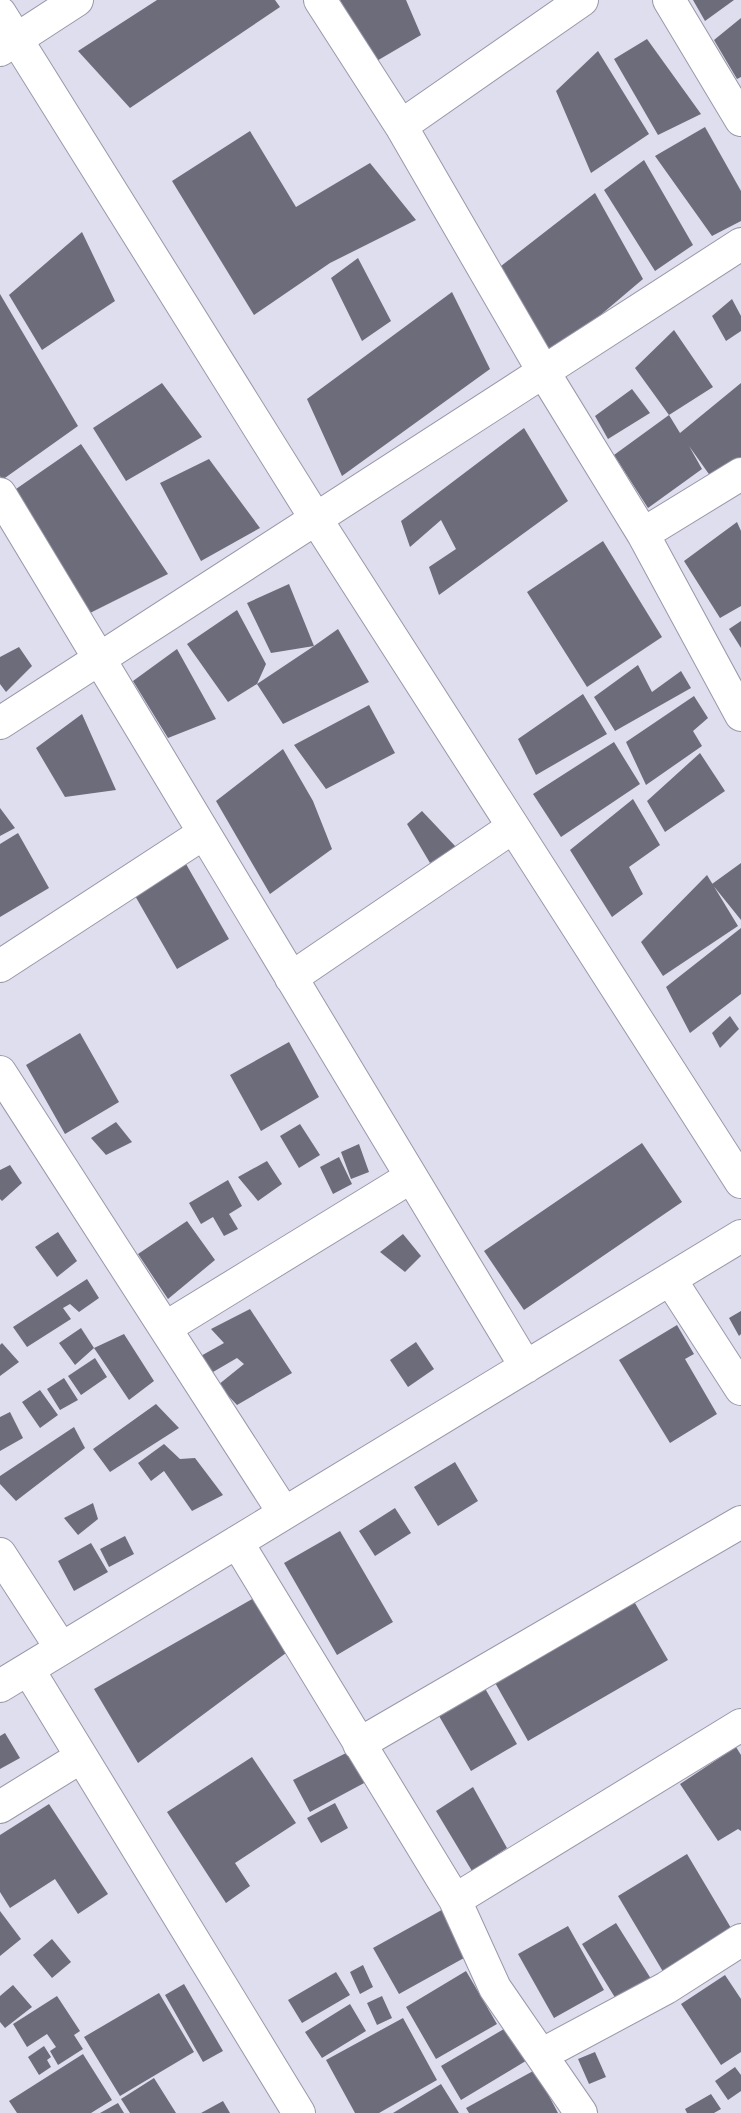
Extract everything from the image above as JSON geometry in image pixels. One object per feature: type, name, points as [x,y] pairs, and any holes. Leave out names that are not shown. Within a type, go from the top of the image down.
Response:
[{"type":"street","points":[[8,45],[77,0]]},
{"type":"street","points":[[320,0],[401,126],[543,371],[644,534],[741,715]]},
{"type":"street","points":[[401,126],[582,0]]},
{"type":"street","points":[[669,0],[741,120]]},
{"type":"street","points":[[0,13],[8,45],[316,519],[741,1182]]},
{"type":"street","points":[[0,723],[741,244]]},
{"type":"street","points":[[644,534],[741,474]]},
{"type":"street","points":[[0,494],[526,1367]]},
{"type":"street","points":[[291,978],[513,827]]},
{"type":"street","points":[[0,966],[204,833]]},
{"type":"street","points":[[0,1072],[284,1514]]},
{"type":"street","points":[[165,1328],[411,1177]]},
{"type":"street","points":[[0,1686],[741,1236]]},
{"type":"street","points":[[670,1279],[741,1389]]},
{"type":"street","points":[[359,1744],[741,1522]]},
{"type":"street","points":[[237,1542],[455,1900],[495,1988],[581,2113]]},
{"type":"street","points":[[0,1554],[61,1648]]},
{"type":"street","points":[[28,1669],[289,2110]]},
{"type":"street","points":[[455,1900],[741,1725]]},
{"type":"street","points":[[0,1807],[81,1756]]},
{"type":"street","points":[[542,2055],[666,1988],[741,1940]]},
{"type":"building","points":[[157,0],[275,0],[280,7],[130,108],[78,51]]},
{"type":"building","points":[[340,0],[406,0],[421,35],[375,62]]},
{"type":"building","points":[[693,0],[734,0],[705,21]]},
{"type":"building","points":[[741,18],[741,77],[737,79],[714,40]]},
{"type":"building","points":[[647,39],[701,114],[658,135],[614,59]]},
{"type":"building","points":[[598,51],[649,134],[591,173],[556,91]]},
{"type":"building","points":[[705,127],[741,191],[741,221],[712,236],[655,156]]},
{"type":"building","points":[[250,131],[296,207],[370,163],[416,220],[330,263],[254,315],[172,181]]},
{"type":"building","points":[[644,160],[693,245],[655,271],[604,190]]},
{"type":"building","points":[[595,193],[643,279],[597,318],[547,351],[496,270]]},
{"type":"building","points":[[82,232],[115,301],[42,350],[9,295]]},
{"type":"building","points":[[358,258],[391,321],[362,341],[331,278]]},
{"type":"building","points":[[452,292],[490,369],[342,476],[307,399]]},
{"type":"building","points":[[0,294],[78,426],[2,480],[0,476]]},
{"type":"building","points":[[732,299],[741,316],[741,331],[726,341],[712,316]]},
{"type":"building","points":[[674,330],[713,387],[669,415],[635,368]]},
{"type":"building","points":[[162,383],[202,437],[126,481],[93,428]]},
{"type":"building","points":[[741,383],[741,459],[711,477],[689,446],[702,469],[648,508],[614,455],[669,415],[680,433]]},
{"type":"building","points":[[632,389],[650,413],[608,439],[595,416]]},
{"type":"building","points":[[524,428],[568,501],[439,595],[429,567],[456,549],[441,520],[410,547],[401,521]]},
{"type":"building","points":[[81,444],[168,574],[90,613],[16,489]]},
{"type":"building","points":[[209,459],[260,528],[201,561],[160,483]]},
{"type":"building","points":[[737,522],[741,531],[741,606],[720,618],[684,561]]},
{"type":"building","points":[[603,541],[662,637],[587,687],[527,592]]},
{"type":"building","points":[[289,584],[314,646],[271,653],[247,603]]},
{"type":"building","points":[[237,610],[266,664],[257,684],[228,702],[187,644]]},
{"type":"building","points":[[741,621],[741,648],[729,629]]},
{"type":"building","points":[[338,629],[369,682],[283,724],[257,684]]},
{"type":"building","points":[[19,647],[32,666],[6,692],[0,684],[0,657]]},
{"type":"building","points":[[177,649],[216,719],[168,738],[133,681]]},
{"type":"building","points":[[638,665],[652,692],[681,671],[691,688],[615,731],[594,697]]},
{"type":"building","points":[[583,694],[607,734],[536,775],[518,739]]},
{"type":"building","points":[[694,696],[708,718],[693,731],[702,746],[646,785],[626,742]]},
{"type":"building","points":[[369,705],[395,753],[326,789],[294,745]]},
{"type":"building","points":[[82,714],[116,790],[65,797],[36,748]]},
{"type":"building","points":[[614,742],[640,784],[561,837],[533,794]]},
{"type":"building","points":[[283,749],[313,801],[332,849],[270,894],[216,801]]},
{"type":"building","points":[[700,753],[725,791],[665,832],[647,801]]},
{"type":"building","points":[[633,799],[660,845],[629,867],[643,894],[612,917],[570,850]]},
{"type":"building","points":[[0,808],[15,828],[0,836]]},
{"type":"building","points":[[422,811],[456,847],[430,863],[407,824]]},
{"type":"building","points":[[18,833],[49,888],[0,917],[0,844]]},
{"type":"building","points":[[741,863],[741,920],[712,884]]},
{"type":"building","points":[[186,864],[229,939],[177,969],[134,894]]},
{"type":"building","points":[[707,875],[738,926],[663,976],[641,942]]},
{"type":"building","points":[[741,928],[741,994],[690,1033],[666,987]]},
{"type":"building","points":[[730,1016],[739,1029],[720,1048],[712,1033]]},
{"type":"building","points":[[80,1033],[119,1102],[65,1134],[26,1065]]},
{"type":"building","points":[[289,1042],[319,1097],[261,1131],[230,1075]]},
{"type":"building","points":[[116,1122],[132,1142],[106,1155],[91,1138]]},
{"type":"building","points":[[300,1124],[320,1155],[299,1168],[280,1136]]},
{"type":"building","points":[[642,1143],[682,1202],[524,1310],[484,1251]]},
{"type":"building","points":[[359,1144],[369,1172],[351,1179],[341,1152]]},
{"type":"building","points":[[339,1157],[352,1184],[333,1194],[320,1167]]},
{"type":"building","points":[[267,1161],[282,1184],[258,1201],[238,1177]]},
{"type":"building","points":[[10,1165],[22,1183],[2,1201],[0,1199],[0,1170]]},
{"type":"building","points":[[228,1180],[242,1206],[229,1214],[238,1229],[224,1236],[213,1217],[201,1224],[189,1203]]},
{"type":"building","points":[[187,1221],[215,1260],[168,1299],[138,1254]]},
{"type":"building","points":[[58,1232],[77,1261],[57,1277],[35,1247]]},
{"type":"building","points":[[403,1234],[421,1256],[405,1272],[380,1252]]},
{"type":"building","points":[[87,1279],[99,1298],[79,1312],[70,1304],[63,1308],[71,1319],[27,1347],[13,1327]]},
{"type":"building","points":[[250,1309],[292,1373],[237,1405],[218,1385],[244,1364],[237,1358],[213,1372],[199,1357],[224,1343],[211,1329]]},
{"type":"building","points":[[741,1311],[741,1334],[739,1336],[729,1318]]},
{"type":"building","points":[[677,1325],[694,1354],[685,1359],[717,1414],[670,1443],[619,1360]]},
{"type":"building","points":[[81,1328],[94,1348],[75,1365],[59,1343]]},
{"type":"building","points":[[124,1334],[154,1381],[129,1400],[94,1348]]},
{"type":"building","points":[[416,1342],[434,1369],[408,1387],[390,1360]]},
{"type":"building","points":[[2,1343],[19,1362],[0,1376],[0,1345]]},
{"type":"building","points":[[95,1358],[107,1377],[81,1395],[68,1376]]},
{"type":"building","points":[[64,1378],[78,1400],[60,1410],[47,1389]]},
{"type":"building","points":[[40,1390],[58,1415],[40,1428],[22,1402]]},
{"type":"building","points":[[156,1404],[179,1428],[110,1472],[93,1449]]},
{"type":"building","points":[[10,1412],[23,1438],[0,1451],[0,1417]]},
{"type":"building","points":[[74,1427],[85,1448],[16,1501],[0,1484],[0,1476]]},
{"type":"building","points":[[164,1444],[180,1459],[195,1458],[223,1495],[192,1511],[164,1471],[151,1481],[138,1463]]},
{"type":"building","points":[[455,1462],[478,1501],[438,1526],[414,1487]]},
{"type":"building","points":[[93,1503],[98,1519],[78,1535],[64,1518]]},
{"type":"building","points":[[395,1508],[411,1533],[375,1556],[359,1531]]},
{"type":"building","points":[[340,1531],[393,1622],[337,1655],[284,1563]]},
{"type":"building","points":[[125,1536],[134,1554],[109,1567],[100,1549]]},
{"type":"building","points":[[91,1543],[108,1572],[74,1591],[58,1561]]},
{"type":"building","points":[[628,1591],[668,1660],[528,1741],[489,1672]]},
{"type":"building","points":[[254,1598],[286,1653],[138,1763],[94,1689]]},
{"type":"building","points":[[479,1678],[517,1744],[471,1771],[432,1704]]},
{"type":"building","points":[[5,1733],[20,1758],[0,1769],[0,1736]]},
{"type":"building","points":[[736,1747],[741,1755],[741,1831],[738,1829],[718,1841],[680,1784]]},
{"type":"building","points":[[350,1751],[366,1782],[310,1812],[293,1780]]},
{"type":"building","points":[[252,1757],[296,1823],[235,1863],[250,1886],[226,1903],[167,1812]]},
{"type":"building","points":[[473,1787],[507,1848],[472,1871],[436,1811]]},
{"type":"building","points":[[335,1803],[348,1828],[321,1843],[307,1818]]},
{"type":"building","points":[[49,1804],[108,1894],[78,1914],[55,1879],[10,1908],[0,1892],[0,1835]]},
{"type":"building","points":[[687,1854],[734,1933],[665,1975],[618,1896]]},
{"type":"building","points":[[447,1907],[473,1953],[399,1994],[373,1948]]},
{"type":"building","points":[[0,1911],[21,1939],[0,1956]]},
{"type":"building","points":[[616,1923],[653,1982],[619,2004],[582,1944]]},
{"type":"building","points":[[568,1926],[604,1990],[554,2018],[518,1954]]},
{"type":"building","points":[[52,1939],[71,1962],[52,1978],[33,1955]]},
{"type":"building","points":[[363,1965],[373,1987],[360,1994],[350,1972]]},
{"type":"building","points":[[466,1971],[497,2024],[436,2059],[406,2007]]},
{"type":"building","points":[[336,1972],[350,1995],[302,2023],[288,2000]]},
{"type":"building","points":[[725,1975],[741,1999],[741,2052],[721,2065],[681,2004]]},
{"type":"building","points":[[184,1984],[223,2051],[203,2062],[165,1995]]},
{"type":"building","points":[[13,1985],[32,2007],[5,2028],[0,2022],[0,1996]]},
{"type":"building","points":[[159,1993],[194,2052],[120,2096],[84,2037]]},
{"type":"building","points":[[57,1996],[80,2031],[74,2035],[83,2049],[58,2065],[50,2051],[56,2047],[47,2034],[27,2047],[13,2024]]},
{"type":"building","points":[[382,1996],[392,2018],[377,2025],[367,2003]]},
{"type":"building","points":[[350,2004],[366,2031],[322,2058],[305,2032]]},
{"type":"building","points":[[403,2018],[437,2080],[379,2113],[355,2113],[326,2060]]},
{"type":"building","points":[[509,2026],[529,2059],[461,2100],[441,2066]]},
{"type":"building","points":[[44,2046],[51,2057],[47,2060],[51,2067],[39,2075],[28,2057]]},
{"type":"building","points":[[595,2052],[606,2077],[589,2084],[578,2059]]},
{"type":"building","points":[[83,2054],[112,2100],[91,2113],[17,2113],[9,2101]]},
{"type":"building","points":[[735,2067],[741,2075],[741,2091],[728,2100],[715,2081]]},
{"type":"building","points":[[535,2070],[558,2113],[469,2113],[466,2108]]},
{"type":"building","points":[[154,2078],[176,2113],[130,2113],[121,2099]]},
{"type":"building","points":[[441,2084],[459,2113],[393,2113]]},
{"type":"building","points":[[711,2094],[721,2109],[714,2113],[687,2113],[685,2109]]},
{"type":"building","points":[[223,2101],[230,2113],[201,2113]]},
{"type":"building","points":[[118,2103],[124,2113],[100,2113]]}]
